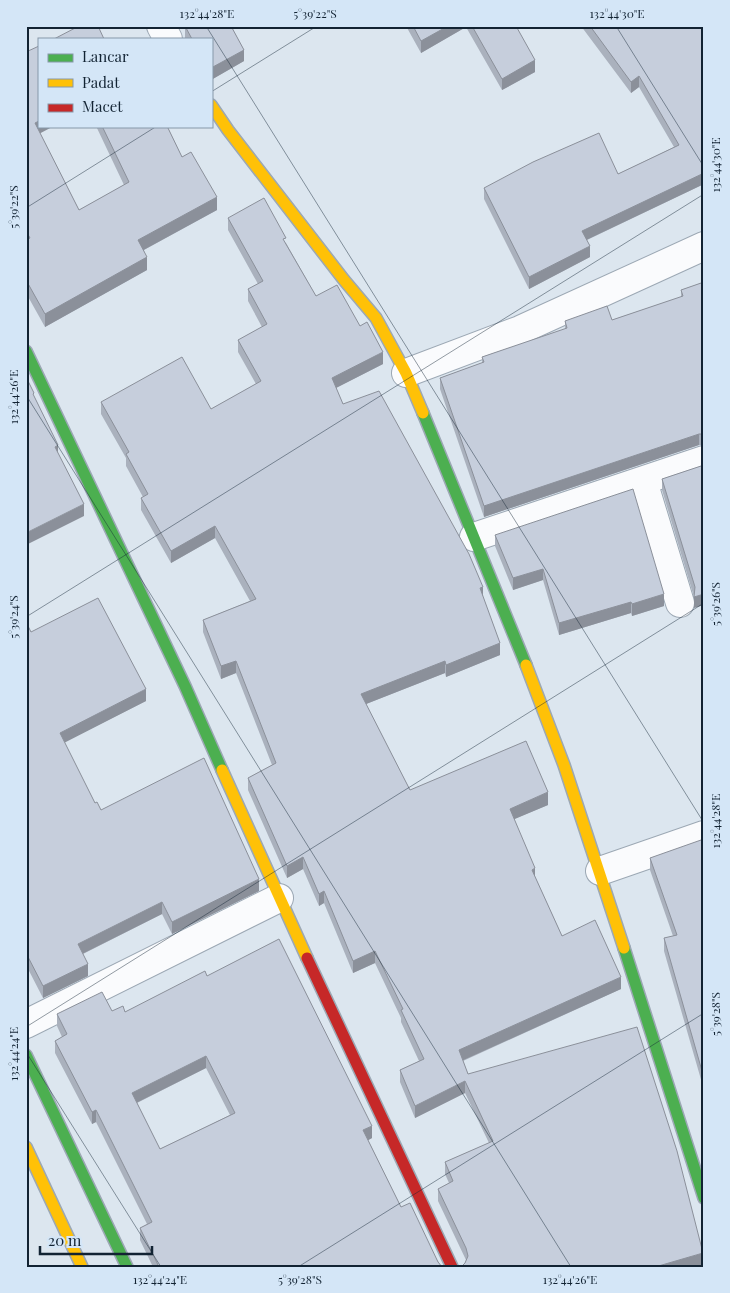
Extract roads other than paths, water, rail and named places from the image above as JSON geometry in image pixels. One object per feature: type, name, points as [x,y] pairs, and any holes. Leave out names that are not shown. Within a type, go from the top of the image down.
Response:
[{"type":"main road","points":[[212,106],[228,130],[344,280],[376,318],[406,373],[510,625],[564,764],[704,1198]]},
{"type":"main road","points":[[26,351],[184,686],[279,898],[452,1267]]},
{"type":"main road","points":[[26,1055],[127,1267]]},
{"type":"main road","points":[[26,1147],[82,1267]]},
{"type":"street","points":[[160,26],[167,38]]},
{"type":"street","points":[[406,373],[520,330],[704,246]]},
{"type":"street","points":[[474,537],[704,460]]},
{"type":"street","points":[[643,480],[680,602]]},
{"type":"street","points":[[600,872],[704,835]]},
{"type":"street","points":[[26,1024],[279,898]]}]
